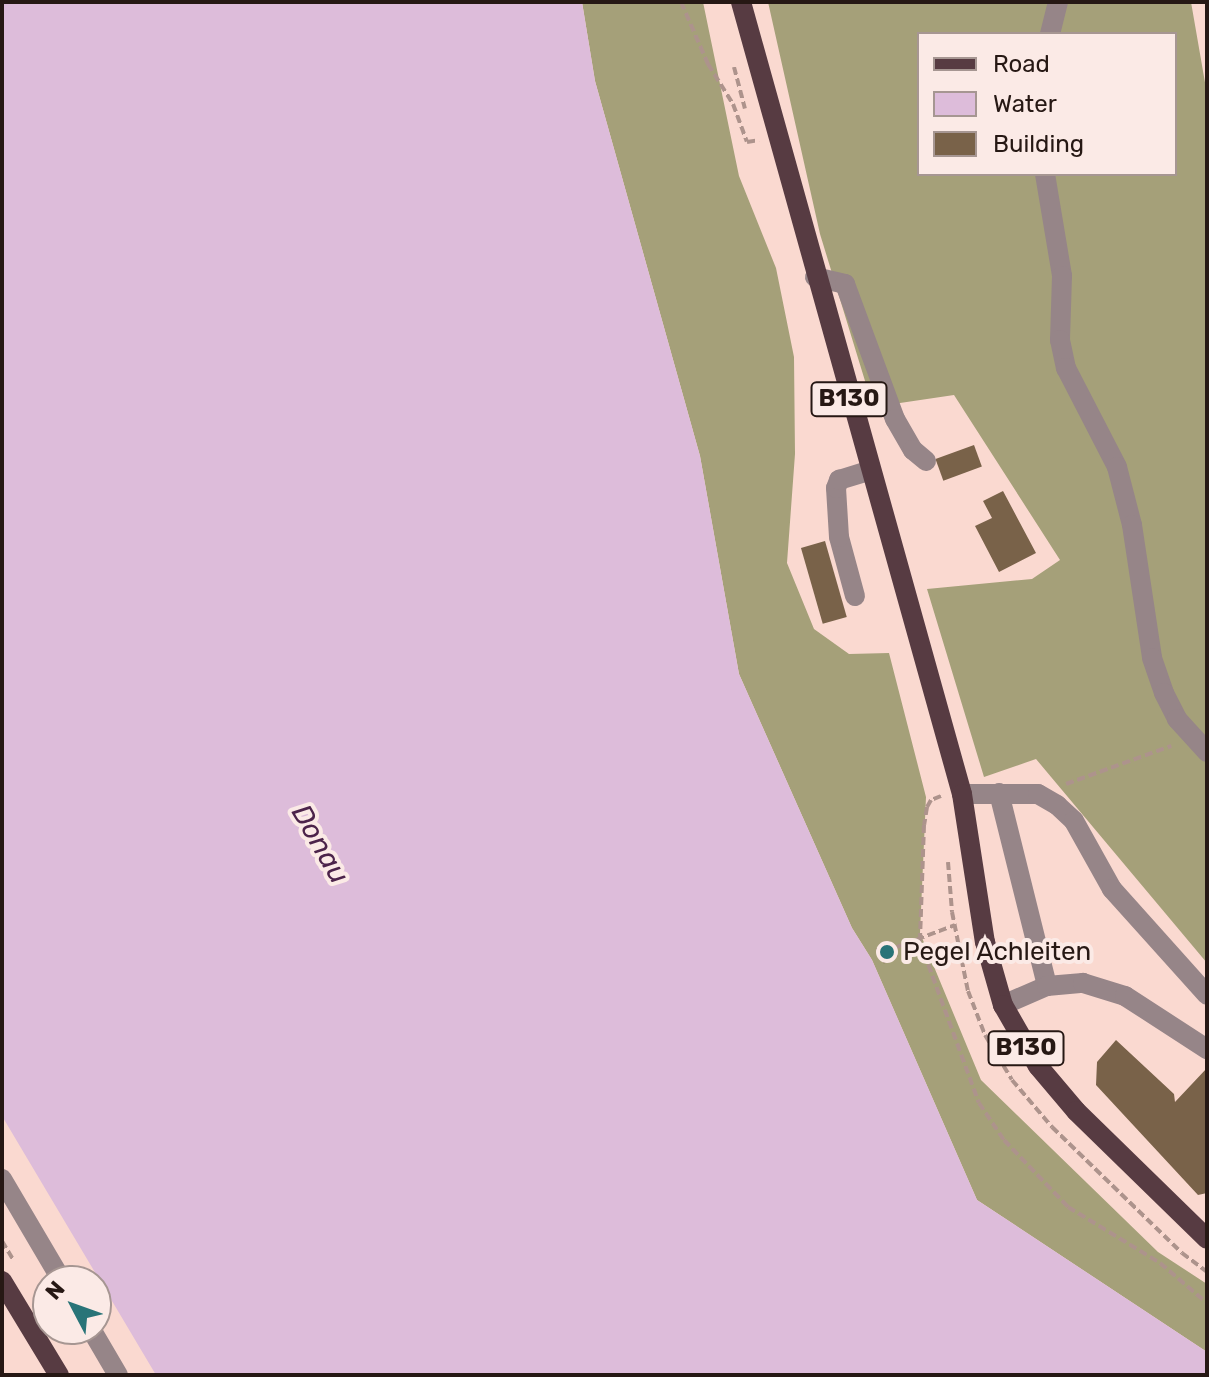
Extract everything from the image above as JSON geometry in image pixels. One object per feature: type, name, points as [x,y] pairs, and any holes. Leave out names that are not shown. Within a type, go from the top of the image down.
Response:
[{"type":"main road","name":"B130","points":[[741,2],[869,471],[962,794],[985,942],[1003,1005],[1038,1066],[1076,1111],[1207,1239]]},
{"type":"main road","points":[[2,1281],[59,1375]]},
{"type":"street","points":[[1050,32],[1058,2]]},
{"type":"street","points":[[1045,176],[1062,276],[1060,340],[1066,368],[1117,467],[1132,525],[1152,658],[1177,719],[1200,745]]},
{"type":"street","points":[[815,277],[845,284],[895,419],[913,450],[926,461]]},
{"type":"street","points":[[855,596],[839,537],[836,488],[839,480],[869,471]]},
{"type":"street","points":[[999,793],[1047,986]]},
{"type":"street","points":[[962,794],[1038,794],[1074,821],[1112,889],[1207,995]]},
{"type":"street","points":[[1003,1005],[1047,986],[1083,983],[1125,996],[1207,1049]]},
{"type":"street","points":[[2,1179],[53,1265]]},
{"type":"street","points":[[100,1345],[118,1375]]},
{"type":"path","points":[[681,2],[708,64],[733,104],[747,142],[777,136]]},
{"type":"path","points":[[1038,794],[1200,745]]},
{"type":"path","points":[[938,796],[927,807],[924,825],[920,942],[979,1103],[1004,1140],[1068,1207],[1087,1222],[1160,1263],[1207,1303]]},
{"type":"path","points":[[894,948],[955,925]]},
{"type":"shaded area","points":[[582,2],[703,2],[739,176],[776,268],[794,357],[795,454],[787,563],[814,629],[849,654],[889,653],[926,797],[920,933],[981,1080],[1158,1252],[1207,1284],[1207,1352],[977,1200],[872,960],[852,928],[739,674],[700,456],[595,81]]},
{"type":"shaded area","points":[[768,2],[1191,2],[1207,94],[1207,963],[1036,759],[984,777],[927,589],[1032,579],[1060,560],[954,395],[873,407],[820,234]]},
{"type":"water","name":"Donau","points":[[2,2],[582,2],[595,81],[700,456],[739,674],[852,928],[872,960],[977,1200],[1207,1352],[1207,1375],[156,1375],[112,1301],[112,1265],[91,1265],[2,1116]]},
{"type":"building","points":[[974,445],[982,467],[943,481],[935,459]]},
{"type":"building","points":[[1003,491],[1036,553],[999,572],[975,526],[992,518],[983,501]]},
{"type":"building","points":[[825,541],[847,617],[823,624],[801,548]]},
{"type":"building","name":"Pegel Achleiten","points":[[890,941],[898,956],[884,964],[876,949]]},
{"type":"building","points":[[1116,1040],[1174,1094],[1175,1102],[1207,1068],[1207,1193],[1198,1195],[1096,1085],[1097,1062]]},
{"type":"place","name":"Pegel Achleiten","points":[[887,952]]}]
